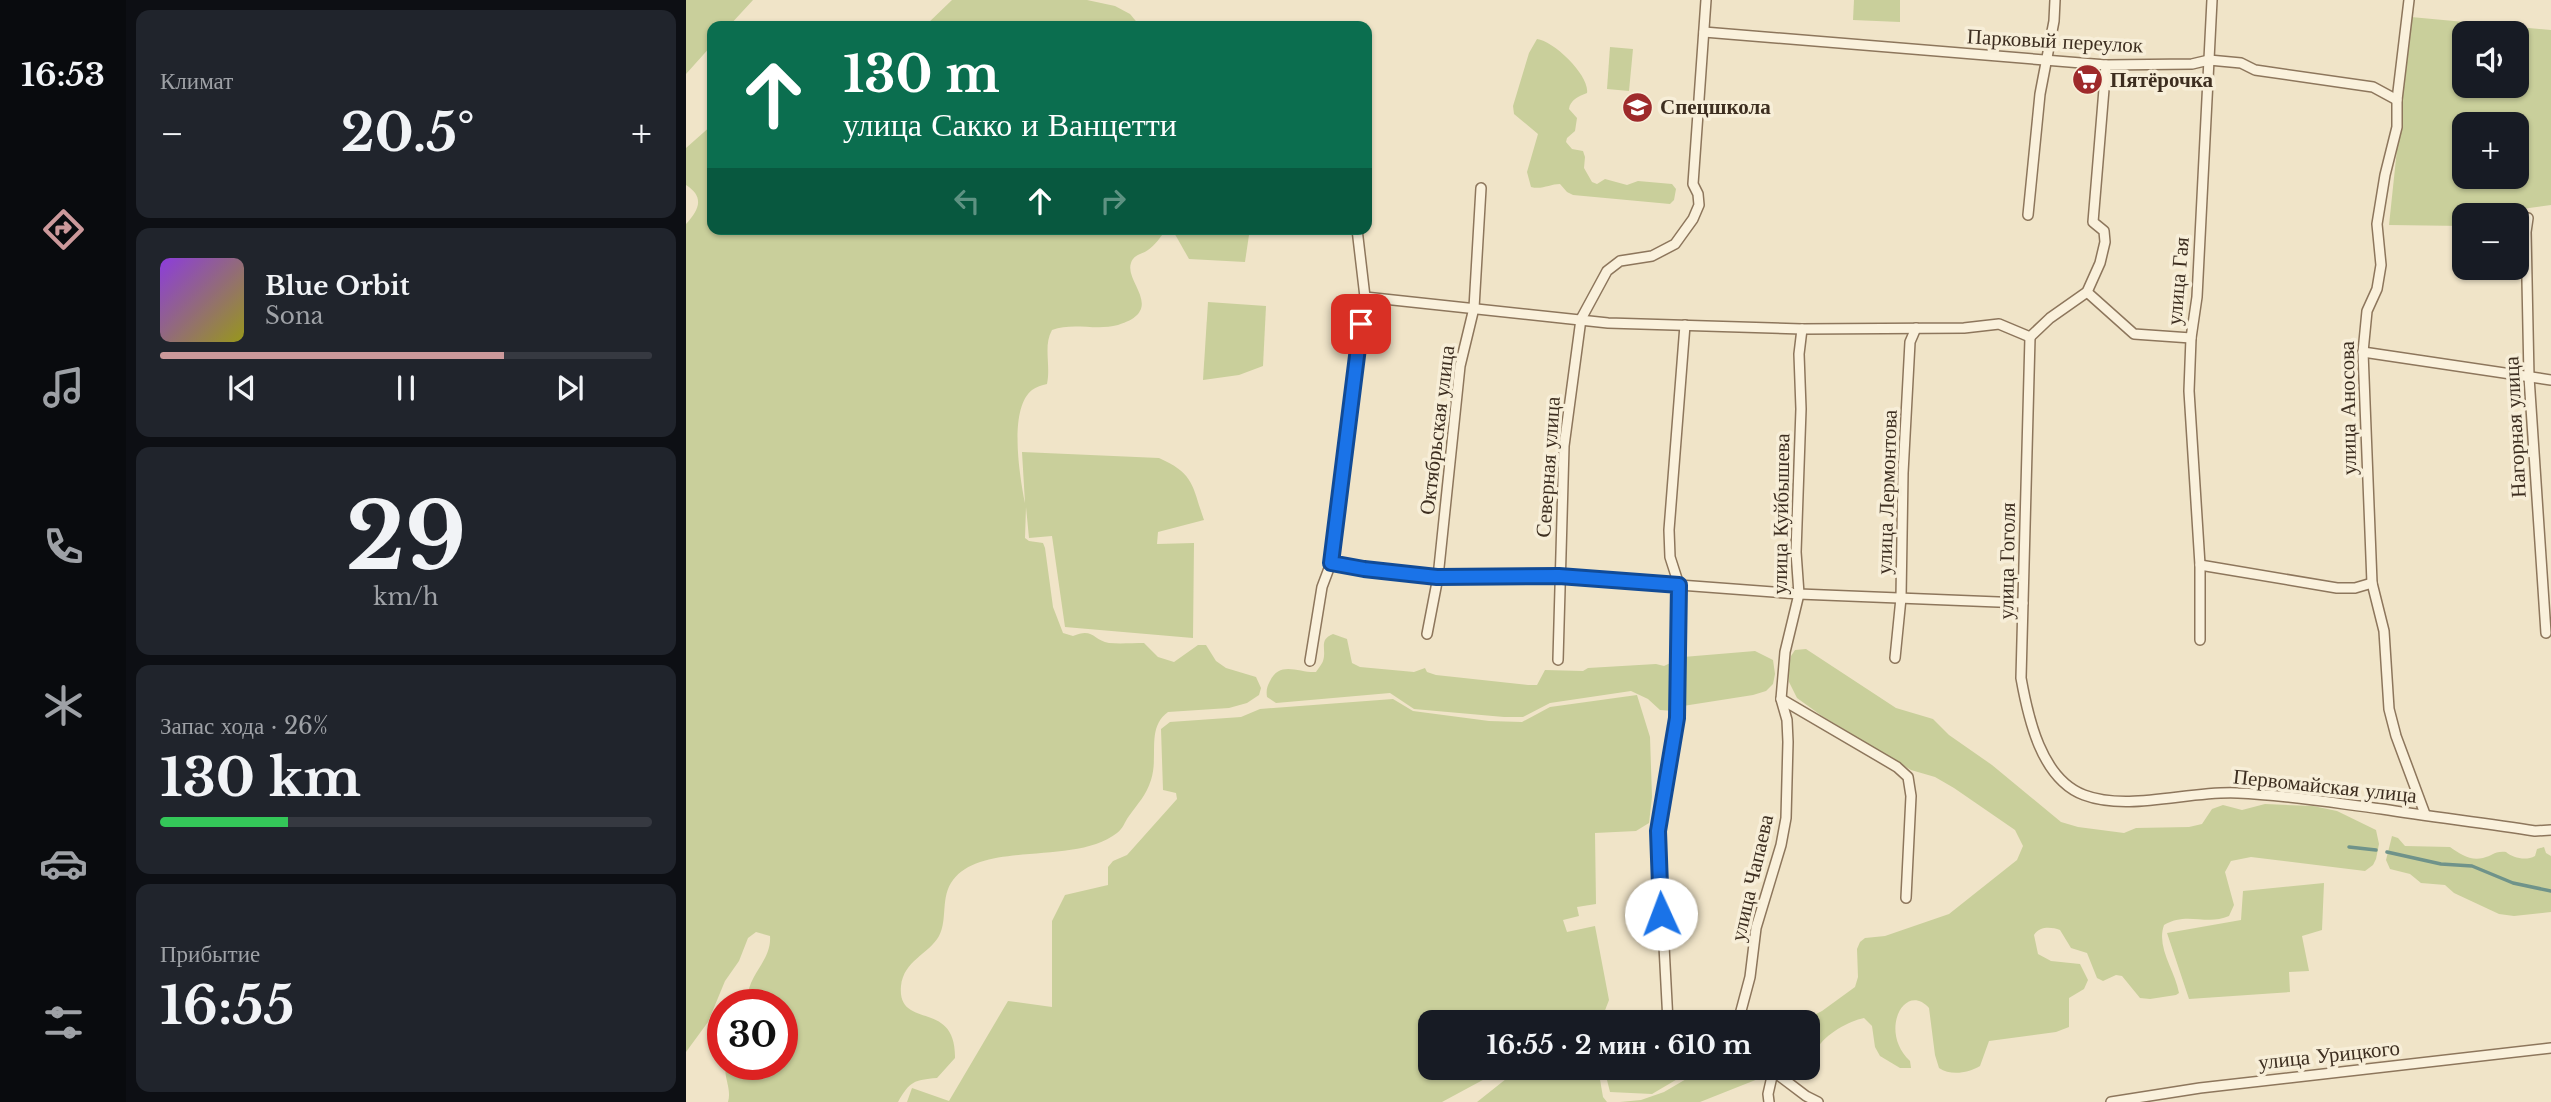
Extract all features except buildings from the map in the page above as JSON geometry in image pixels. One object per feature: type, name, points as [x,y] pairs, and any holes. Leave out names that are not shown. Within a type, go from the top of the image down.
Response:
[{"type":"street","points":[[1581,319],[1607,271],[1620,261],[1652,256],[1675,244],[1693,219],[1699,205],[1693,184],[1706,0]]},
{"type":"street","points":[[2028,215],[2040,94],[2054,21],[2055,0]]},
{"type":"street","name":"улица Гая","points":[[2200,640],[2200,565],[2189,391],[2191,338],[2197,297],[2212,0]]},
{"type":"street","name":"улица Аносова","points":[[2409,0],[2397,100],[2397,127],[2377,224],[2381,265],[2377,289],[2367,311],[2363,352],[2372,583],[2384,631],[2392,722],[2425,814]]},
{"type":"street","name":"Парковый переулок","points":[[1704,32],[2106,65],[2192,65],[2208,60],[2241,63],[2255,70],[2373,87],[2397,100]]},
{"type":"street","points":[[1365,297],[1608,323],[1802,329],[1964,328],[1999,324],[2030,337],[2050,318],[2087,292],[2100,263],[2105,242],[2104,232],[2093,222],[2106,65]]},
{"type":"street","name":"Октябрьская улица","points":[[1427,634],[1437,577],[1460,366],[1474,308],[1481,188]]},
{"type":"street","points":[[1310,661],[1322,587],[1331,563],[1365,297],[1358,235]]},
{"type":"street","name":"Нагорная улица","points":[[2527,280],[2529,377],[2546,634]]},
{"type":"street","points":[[2087,292],[2134,334],[2191,338]]},
{"type":"street","name":"Северная улица","points":[[1558,660],[1564,446],[1581,319]]},
{"type":"street","points":[[1667,1010],[1658,831],[1677,718],[1679,585],[1670,557],[1669,530],[1685,325]]},
{"type":"street","name":"улица Лермонтова","points":[[1895,659],[1901,598],[1903,473],[1910,342],[1916,328]]},
{"type":"street","name":"улица Куйбышева","points":[[1781,699],[1785,652],[1799,594],[1796,552],[1801,409],[1799,354],[1802,329]]},
{"type":"street","name":"улица Гоголя","points":[[2030,337],[2021,678],[2039,747],[2059,777]]},
{"type":"street","points":[[2363,352],[2551,380]]},
{"type":"street","points":[[1331,563],[1437,577],[1559,576],[1799,594],[2023,603]]},
{"type":"street","points":[[2200,565],[2337,588],[2355,588],[2372,583]]},
{"type":"street","points":[[1781,699],[1897,767],[1908,777],[1911,796],[1906,898]]},
{"type":"street","name":"улица Чапаева","points":[[1741,1010],[1750,976],[1756,928],[1781,845],[1786,818],[1788,742],[1787,720],[1781,699]]},
{"type":"street","name":"Первомайская улица","points":[[2059,777],[2085,795],[2125,802],[2233,793],[2291,797],[2535,831],[2551,830]]},
{"type":"street","name":"улица Урицкого","points":[[2116,1102],[2200,1088],[2551,1048]]},
{"type":"street","points":[[1769,1102],[1770,1080]]},
{"type":"street","points":[[1786,1080],[1818,1102]]},
{"type":"green space","points":[[686,0],[753,0],[734,21],[707,21],[707,51],[686,74]]},
{"type":"green space","points":[[952,0],[1087,0],[1115,6],[1130,14],[1136,21],[930,21]]},
{"type":"green space","points":[[1854,0],[1900,0],[1900,22],[1853,20]]},
{"type":"green space","points":[[2411,17],[2454,21],[2452,98],[2529,98],[2529,28],[2551,30],[2551,205],[2529,208],[2529,203],[2452,203],[2452,226],[2389,225]]},
{"type":"green space","points":[[1537,39],[1561,52],[1583,78],[1587,93],[1571,103],[1569,109],[1577,118],[1575,131],[1566,142],[1572,149],[1583,151],[1584,168],[1592,182],[1597,184],[1605,179],[1627,185],[1638,181],[1672,184],[1676,189],[1674,200],[1670,204],[1573,195],[1560,184],[1531,187],[1527,172],[1538,134],[1514,114],[1513,106],[1529,53]]},
{"type":"green space","points":[[1610,47],[1633,49],[1629,91],[1607,89]]},
{"type":"green space","points":[[707,129],[707,235],[1162,235],[1153,246],[1132,260],[1130,271],[1142,304],[1140,312],[1132,319],[1110,327],[1068,327],[1052,330],[1048,343],[1047,384],[1032,390],[1020,412],[1019,461],[1025,503],[1022,452],[1159,458],[1186,476],[1194,490],[1204,520],[1158,532],[1157,544],[1194,543],[1193,638],[1065,627],[1052,536],[1029,538],[1026,507],[1025,538],[1043,543],[1045,548],[1053,607],[1063,633],[1073,636],[1089,633],[1109,643],[1144,643],[1158,657],[1174,662],[1198,645],[1206,645],[1216,661],[1226,668],[1256,677],[1261,688],[1259,695],[1247,703],[1229,708],[1168,712],[1161,718],[1155,734],[1153,771],[1149,786],[1117,833],[1099,843],[1078,849],[985,860],[967,868],[953,880],[947,894],[939,936],[911,964],[901,986],[902,1000],[908,1008],[946,1028],[953,1040],[955,1058],[937,1078],[918,1081],[910,1086],[898,1102],[728,1102],[727,1080],[798,1080],[798,989],[749,989],[769,945],[770,936],[756,932],[748,938],[739,961],[722,989],[707,989],[707,1023],[686,1052],[686,224],[697,209],[698,199],[686,185],[686,148]]},
{"type":"green space","points":[[1175,235],[1249,235],[1245,262],[1189,259]]},
{"type":"green space","points":[[1208,302],[1266,306],[1263,366],[1239,375],[1203,380]]},
{"type":"green space","points":[[1333,634],[1347,639],[1352,663],[1360,667],[1414,672],[1425,668],[1427,672],[1436,675],[1528,685],[1537,685],[1545,670],[1583,671],[1588,668],[1656,664],[1664,666],[1683,657],[1755,651],[1773,660],[1775,674],[1773,684],[1766,691],[1683,706],[1673,711],[1660,710],[1648,699],[1631,691],[1550,703],[1523,717],[1414,709],[1390,693],[1276,703],[1267,697],[1269,683],[1279,671],[1290,669],[1316,672],[1323,661],[1324,642]]},
{"type":"green space","points":[[1806,649],[1896,708],[1933,719],[1949,735],[1992,765],[2061,822],[2124,833],[2136,828],[2189,827],[2202,824],[2212,809],[2223,805],[2242,810],[2265,804],[2313,806],[2337,811],[2376,830],[2379,844],[2376,859],[2365,871],[2251,857],[2231,861],[2225,872],[2234,905],[2229,916],[2212,920],[2181,919],[2164,925],[2162,942],[2177,984],[2179,993],[2176,995],[2140,998],[2122,976],[2116,975],[2103,981],[2097,978],[2087,953],[2071,948],[2060,930],[2049,928],[2036,932],[2034,935],[2038,954],[2051,961],[2080,964],[2088,980],[2084,989],[2069,998],[2069,1027],[2056,1032],[1989,1041],[1980,1066],[1965,1072],[1954,1073],[1939,1068],[1929,1008],[1920,1001],[1911,1001],[1904,1005],[1898,1013],[1896,1024],[1896,1036],[1911,1068],[1900,1068],[1880,1056],[1875,1047],[1872,1026],[1864,1018],[1831,1033],[1820,1045],[1820,1012],[1855,987],[1858,977],[1857,949],[1860,942],[1865,938],[1885,936],[1949,914],[2017,860],[2023,846],[2015,830],[1954,788],[1935,777],[1911,770],[1797,698],[1789,682],[1788,670],[1795,650]]},
{"type":"green space","points":[[1637,695],[1650,737],[1652,797],[1649,823],[1636,831],[1595,833],[1596,904],[1577,907],[1579,916],[1563,920],[1567,932],[1595,926],[1609,1000],[1605,1010],[1418,1010],[1418,1080],[1483,1080],[1442,1102],[907,1102],[912,1088],[949,1101],[1008,1001],[1052,1007],[1052,921],[1065,895],[1108,885],[1108,867],[1113,861],[1127,855],[1177,799],[1176,793],[1163,790],[1161,729],[1170,722],[1241,717],[1260,709],[1393,699],[1413,711],[1489,721],[1522,722],[1550,707]]},
{"type":"green space","points":[[2392,836],[2405,846],[2450,847],[2474,859],[2506,852],[2524,859],[2535,856],[2537,849],[2544,847],[2546,853],[2551,856],[2551,912],[2514,916],[2499,914],[2454,893],[2445,885],[2421,883],[2410,874],[2390,869],[2386,860]]},
{"type":"green space","points":[[2324,883],[2322,930],[2302,936],[2309,971],[2289,972],[2290,992],[2189,999],[2167,933],[2241,920],[2243,891]]},
{"type":"green space","points":[[1505,1080],[1600,1080],[1603,1097],[1607,1102],[1477,1102]]},
{"type":"green space","points":[[1607,1080],[1676,1080],[1652,1094],[1610,1092]]},
{"type":"green space","points":[[1684,1080],[1755,1080],[1700,1102],[1620,1102],[1641,1100],[1664,1092]]},
{"type":"waterway","points":[[2349,847],[2376,850]]},
{"type":"waterway","points":[[2387,852],[2441,864],[2472,866],[2513,883],[2551,891]]},
{"type":"place","name":"Пятёрочка","points":[[2087,80]]},
{"type":"place","name":"Спецшкола","points":[[1637,107]]},
{"type":"route","points":[[1361,324],[1331,563],[1437,577],[1559,576],[1679,585],[1677,718],[1658,831],[1661,914]]}]
